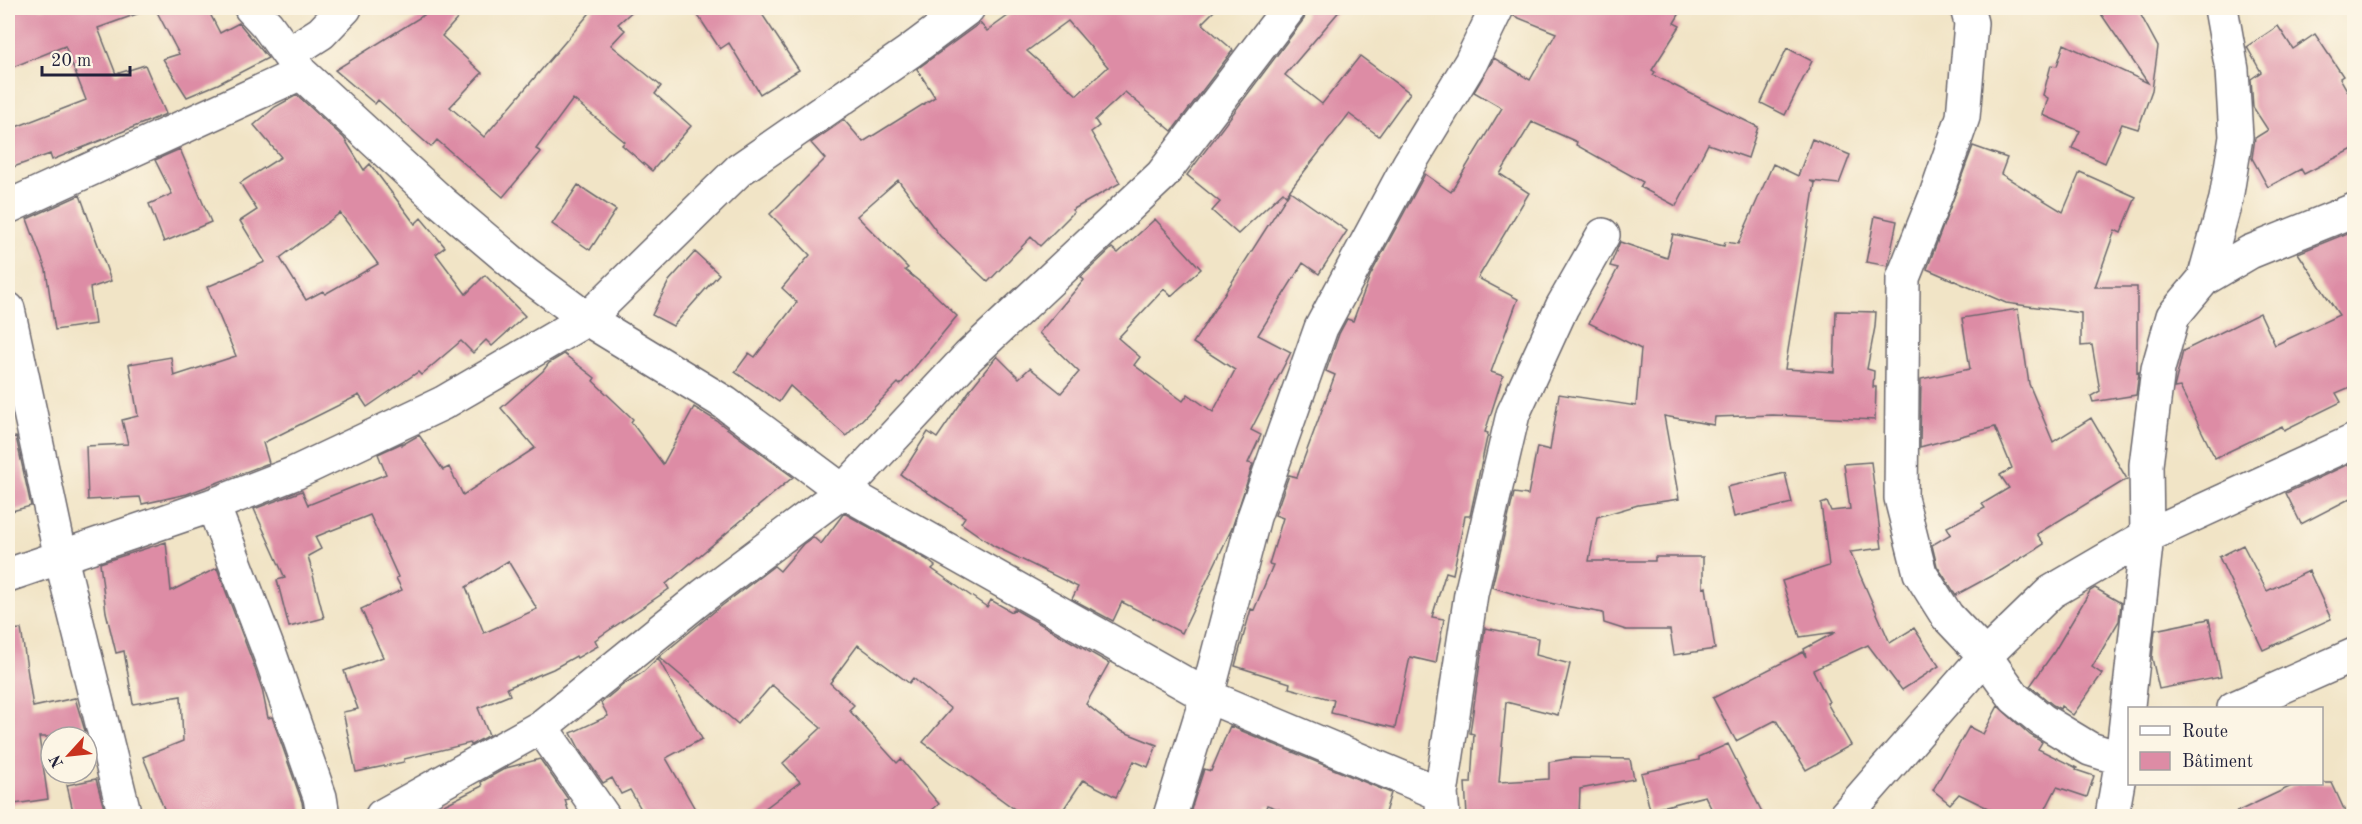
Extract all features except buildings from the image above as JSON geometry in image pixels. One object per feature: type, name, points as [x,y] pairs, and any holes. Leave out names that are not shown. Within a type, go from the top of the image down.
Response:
[{"type":"street","points":[[251,8],[267,25],[295,64],[440,201],[525,273],[587,319],[725,404],[843,491],[1207,696],[1442,806],[1471,594],[1513,414],[1562,307],[1604,235]]},
{"type":"street","points":[[8,207],[295,64],[345,8]]},
{"type":"street","points":[[8,575],[213,505],[296,473],[443,403],[587,319],[739,170],[909,52],[968,8]]},
{"type":"street","points":[[382,816],[541,727],[703,596],[843,491],[968,357],[1161,175],[1289,8]]},
{"type":"street","points":[[1170,816],[1207,696],[1254,517],[1321,328],[1409,164],[1472,62],[1497,8]]},
{"type":"street","points":[[1967,8],[1971,23],[1963,117],[1936,195],[1903,278],[1901,498],[1920,573],[1947,616],[1985,656],[2015,698],[2042,720],[2091,749],[2126,757]]},
{"type":"street","points":[[2204,279],[2226,199],[2236,137],[2232,70],[2221,8]]},
{"type":"street","points":[[2131,707],[2147,536],[2146,465],[2158,369],[2173,316],[2204,279],[2250,252],[2355,210]]},
{"type":"street","points":[[8,309],[61,558],[125,816]]},
{"type":"street","points":[[1845,816],[1985,656],[2051,592],[2147,536],[2355,441]]},
{"type":"street","points":[[213,505],[271,657],[320,797],[323,816]]},
{"type":"street","points":[[2236,707],[2355,655]]},
{"type":"street","points":[[541,727],[603,816]]},
{"type":"street","points":[[2112,816],[2126,757],[2128,736]]}]
